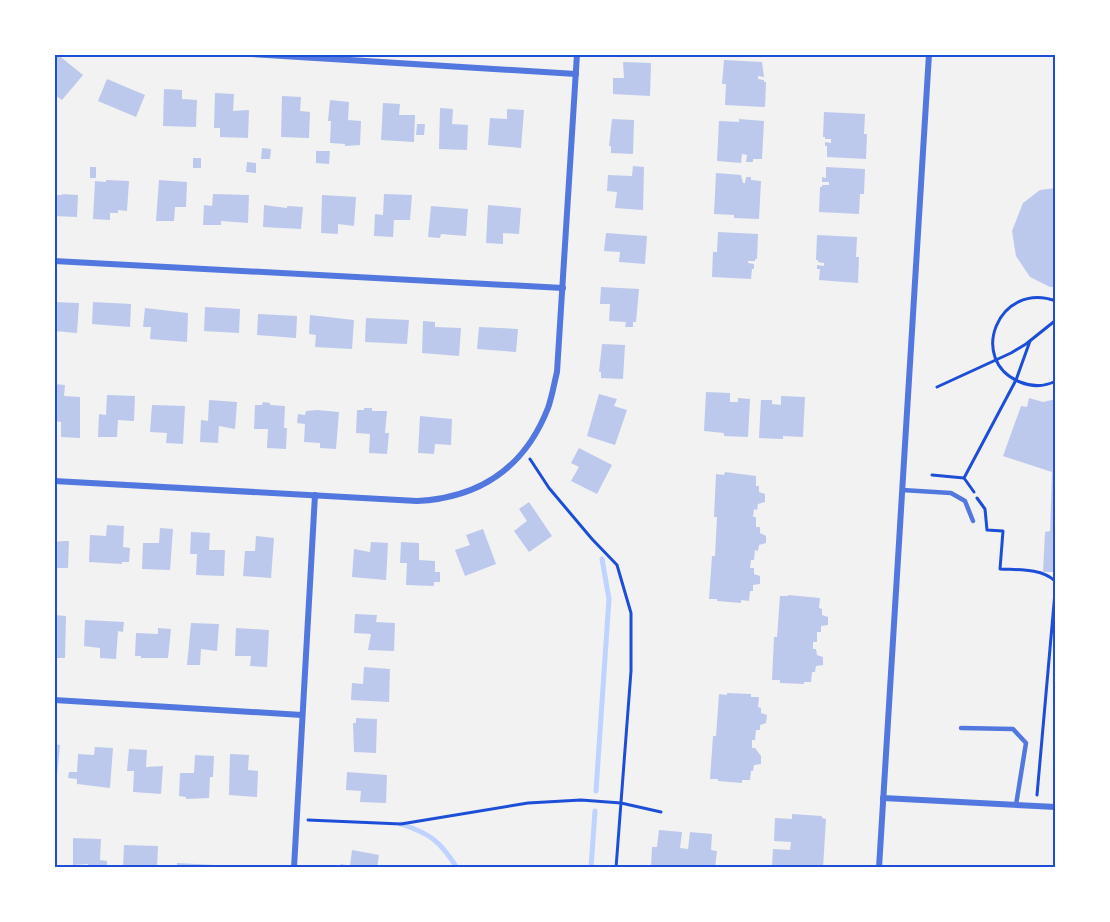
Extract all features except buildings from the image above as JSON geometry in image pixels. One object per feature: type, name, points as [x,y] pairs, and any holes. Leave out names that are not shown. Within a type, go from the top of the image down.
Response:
[{"type":"street","points":[[252,54],[576,74]]},
{"type":"street","points":[[54,480],[417,501],[458,495],[495,478],[525,450],[537,430],[548,406],[557,372],[577,54]]},
{"type":"street","points":[[879,868],[929,54]]},
{"type":"street","points":[[54,261],[562,288]]},
{"type":"street","points":[[294,868],[315,495]]},
{"type":"street","points":[[54,700],[302,715]]},
{"type":"street","points":[[883,798],[1056,807]]},
{"type":"lane","points":[[902,490],[951,493],[965,501],[973,521]]},
{"type":"lane","points":[[961,728],[1013,729],[1026,743],[1016,805]]},
{"type":"path","points":[[1056,301],[1044,297],[1020,300],[1002,315],[993,337],[993,349],[997,360],[1002,368],[1016,380],[1027,385],[1039,386],[1056,381]]},
{"type":"path","points":[[937,387],[997,360],[1030,341],[1056,320]]},
{"type":"path","points":[[964,478],[1016,380],[1030,341]]},
{"type":"path","points":[[525,450],[549,488],[617,565],[631,613],[631,671],[616,868]]},
{"type":"path","points":[[932,475],[964,478]]},
{"type":"path","points":[[964,478],[985,509],[987,530],[1003,531],[1000,569],[1048,574],[1056,581],[1036,806]]},
{"type":"path","points":[[297,820],[401,824],[528,803],[581,800],[621,803],[661,812]]},
{"type":"waterway","points":[[596,791],[609,599],[602,559]]},
{"type":"waterway","points":[[591,868],[595,811]]},
{"type":"waterway","points":[[401,824],[420,831],[434,840],[457,868]]}]
